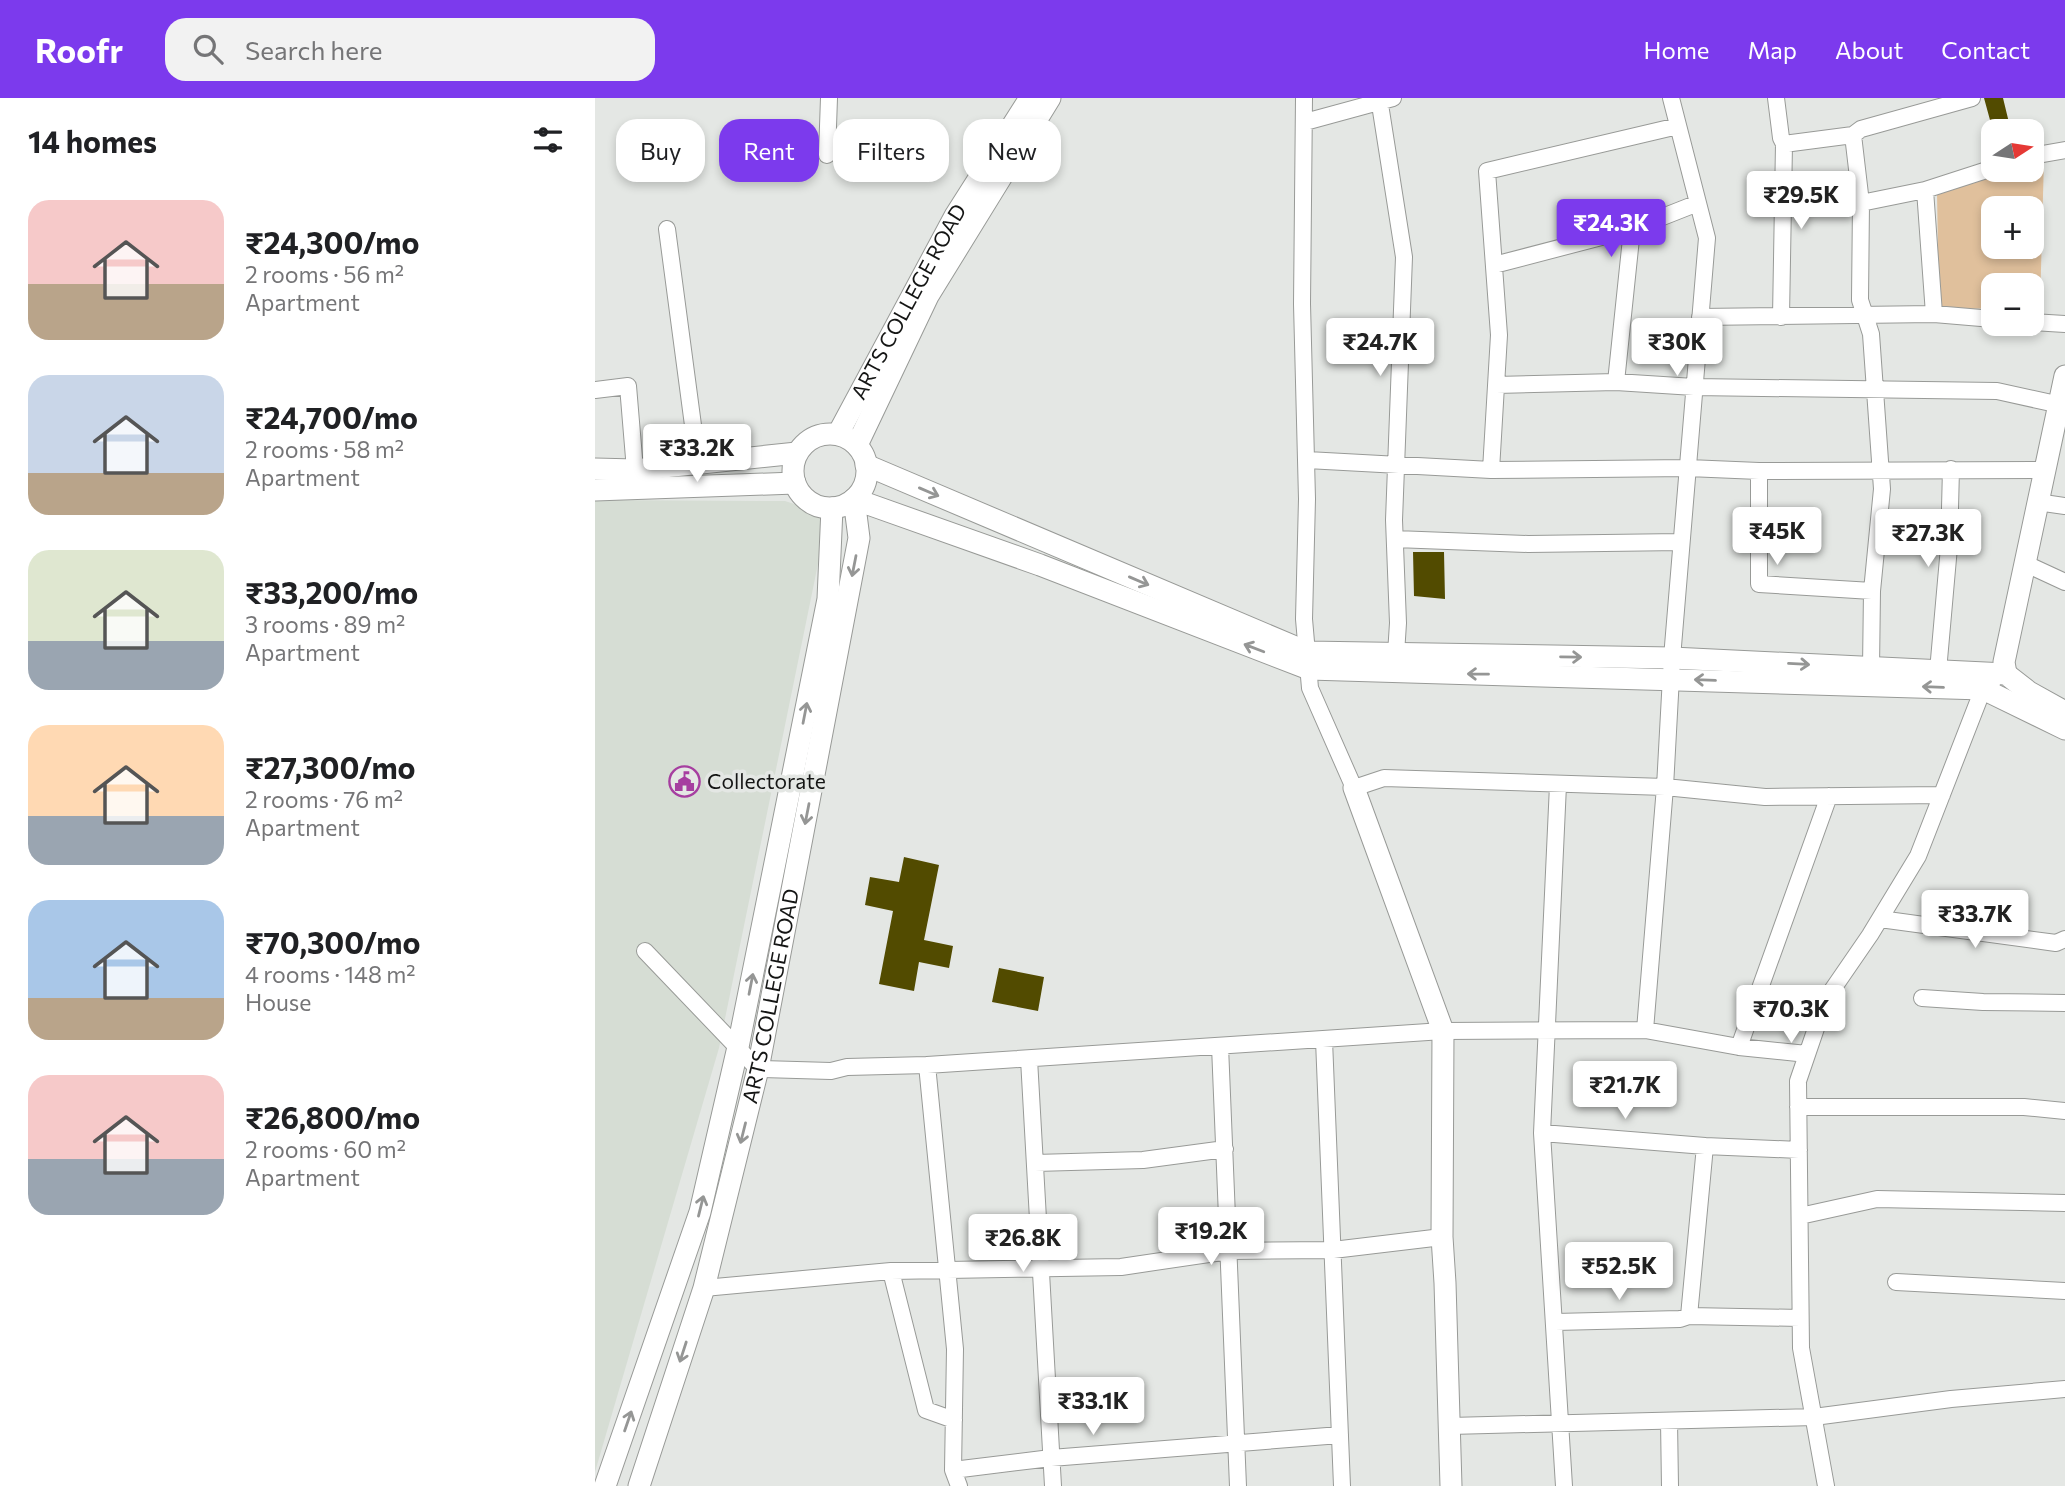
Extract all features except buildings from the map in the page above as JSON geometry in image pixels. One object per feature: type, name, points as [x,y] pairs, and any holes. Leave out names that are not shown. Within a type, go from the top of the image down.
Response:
[{"type":"main road","name":"ARTS COLLEGE ROAD","points":[[847,440],[955,216],[1030,98]]},
{"type":"main road","points":[[847,440],[928,296],[1050,98]]},
{"type":"main road","points":[[2006,674],[2004,662],[2044,470],[2061,406],[2065,376]]},
{"type":"main road","points":[[826,433],[847,440],[863,454],[866,466],[864,484],[854,499],[844,505],[820,507],[809,502],[795,483],[793,463],[797,453],[804,443],[826,433]]},
{"type":"main road","points":[[595,469],[635,470],[797,453]]},
{"type":"main road","points":[[866,466],[1308,661],[1396,654],[1671,668],[1983,689],[2065,729]]},
{"type":"main road","points":[[595,490],[795,483]]},
{"type":"main road","name":"ARTS COLLEGE ROAD","points":[[639,1486],[704,1288],[758,1069],[859,538],[854,499]]},
{"type":"main road","points":[[854,499],[1308,661],[1671,668],[1871,668],[2006,674],[2029,692],[2065,712]]},
{"type":"main road","points":[[605,1486],[700,1212],[738,1047],[828,599],[832,508]]},
{"type":"main road","points":[[1354,788],[1443,1031],[1442,1237],[1451,1486]]},
{"type":"street","points":[[827,155],[829,98]]},
{"type":"street","points":[[1304,98],[1302,304],[1307,460],[1304,619],[1310,688],[1354,788],[1384,778],[1665,787],[1765,797],[1942,794]]},
{"type":"street","points":[[1645,1030],[1665,787],[1671,668],[1707,238],[1671,98]]},
{"type":"street","points":[[1776,98],[1784,145],[1781,317]]},
{"type":"street","points":[[1784,145],[1853,135],[1861,129],[1947,101],[1972,98]]},
{"type":"street","points":[[1305,122],[1384,99],[1404,257],[1396,464],[1396,654]]},
{"type":"street","points":[[1491,470],[1499,335],[1487,171],[1678,126]]},
{"type":"street","points":[[1853,135],[1861,203],[1860,300],[1871,334],[1882,489],[1872,591],[1871,668]]},
{"type":"street","points":[[2044,154],[2065,150]]},
{"type":"street","points":[[1861,203],[1925,190],[1981,172]]},
{"type":"street","points":[[1925,190],[1934,314]]},
{"type":"street","points":[[1494,264],[1632,229],[1698,203]]},
{"type":"street","points":[[667,229],[698,463]]},
{"type":"street","points":[[1616,382],[1632,229]]},
{"type":"street","points":[[1700,317],[1934,314],[1981,317]]},
{"type":"street","points":[[2044,322],[2065,324]]},
{"type":"street","points":[[1496,385],[1616,382],[1694,387],[1997,391],[2061,406]]},
{"type":"street","points":[[595,390],[628,386],[635,470]]},
{"type":"street","points":[[1307,460],[1491,470],[2044,470]]},
{"type":"street","points":[[1938,671],[1949,547],[1951,469]]},
{"type":"street","points":[[1759,471],[1759,584],[1872,591]]},
{"type":"street","points":[[2037,502],[2065,506]]},
{"type":"street","points":[[1395,539],[1528,544],[1681,542]]},
{"type":"street","points":[[2024,563],[2065,582]]},
{"type":"street","points":[[1826,1486],[1801,1348],[1798,1081],[1826,999],[1880,919],[1918,856],[1983,689],[2006,674]]},
{"type":"street","points":[[1558,785],[1542,1133],[1564,1486]]},
{"type":"street","points":[[1739,1046],[1829,796]]},
{"type":"street","points":[[1880,919],[2056,943],[2065,939]]},
{"type":"street","points":[[645,951],[758,1069],[831,1071],[847,1067],[1029,1059],[1443,1031],[1645,1030],[1807,1054]]},
{"type":"street","points":[[1922,998],[2065,1003]]},
{"type":"street","points":[[1324,1040],[1342,1486]]},
{"type":"street","points":[[1220,1046],[1238,1486]]},
{"type":"street","points":[[1029,1059],[1053,1486]]},
{"type":"street","points":[[927,1065],[955,1349],[956,1478],[1051,1458],[1340,1435]]},
{"type":"street","points":[[1798,1107],[2024,1107],[2065,1111]]},
{"type":"street","points":[[1542,1133],[1705,1146],[1799,1150]]},
{"type":"street","points":[[1689,1316],[1705,1146]]},
{"type":"street","points":[[1035,1163],[1143,1160],[1225,1149]]},
{"type":"street","points":[[1800,1216],[1877,1199],[2065,1203]]},
{"type":"street","points":[[704,1288],[891,1271],[1121,1267],[1229,1251],[1332,1249],[1442,1237]]},
{"type":"street","points":[[891,1271],[926,1410],[954,1420]]},
{"type":"street","points":[[1896,1282],[2065,1292]]},
{"type":"street","points":[[1555,1322],[1680,1319],[1689,1316],[1800,1318]]},
{"type":"street","points":[[1450,1426],[1814,1417],[1951,1398],[2065,1389]]},
{"type":"street","points":[[1669,1421],[1670,1486]]},
{"type":"shaded area","points":[[1981,179],[1981,182],[2043,182],[2043,196],[1981,196],[1981,259],[2041,259],[2041,273],[1981,273],[1981,308],[1939,310],[1937,192]]},
{"type":"shaded area","name":"Collectorate","points":[[595,500],[785,501],[828,515],[719,1048],[595,1472]]},
{"type":"place","name":"Collectorate","points":[[684,782]]}]
